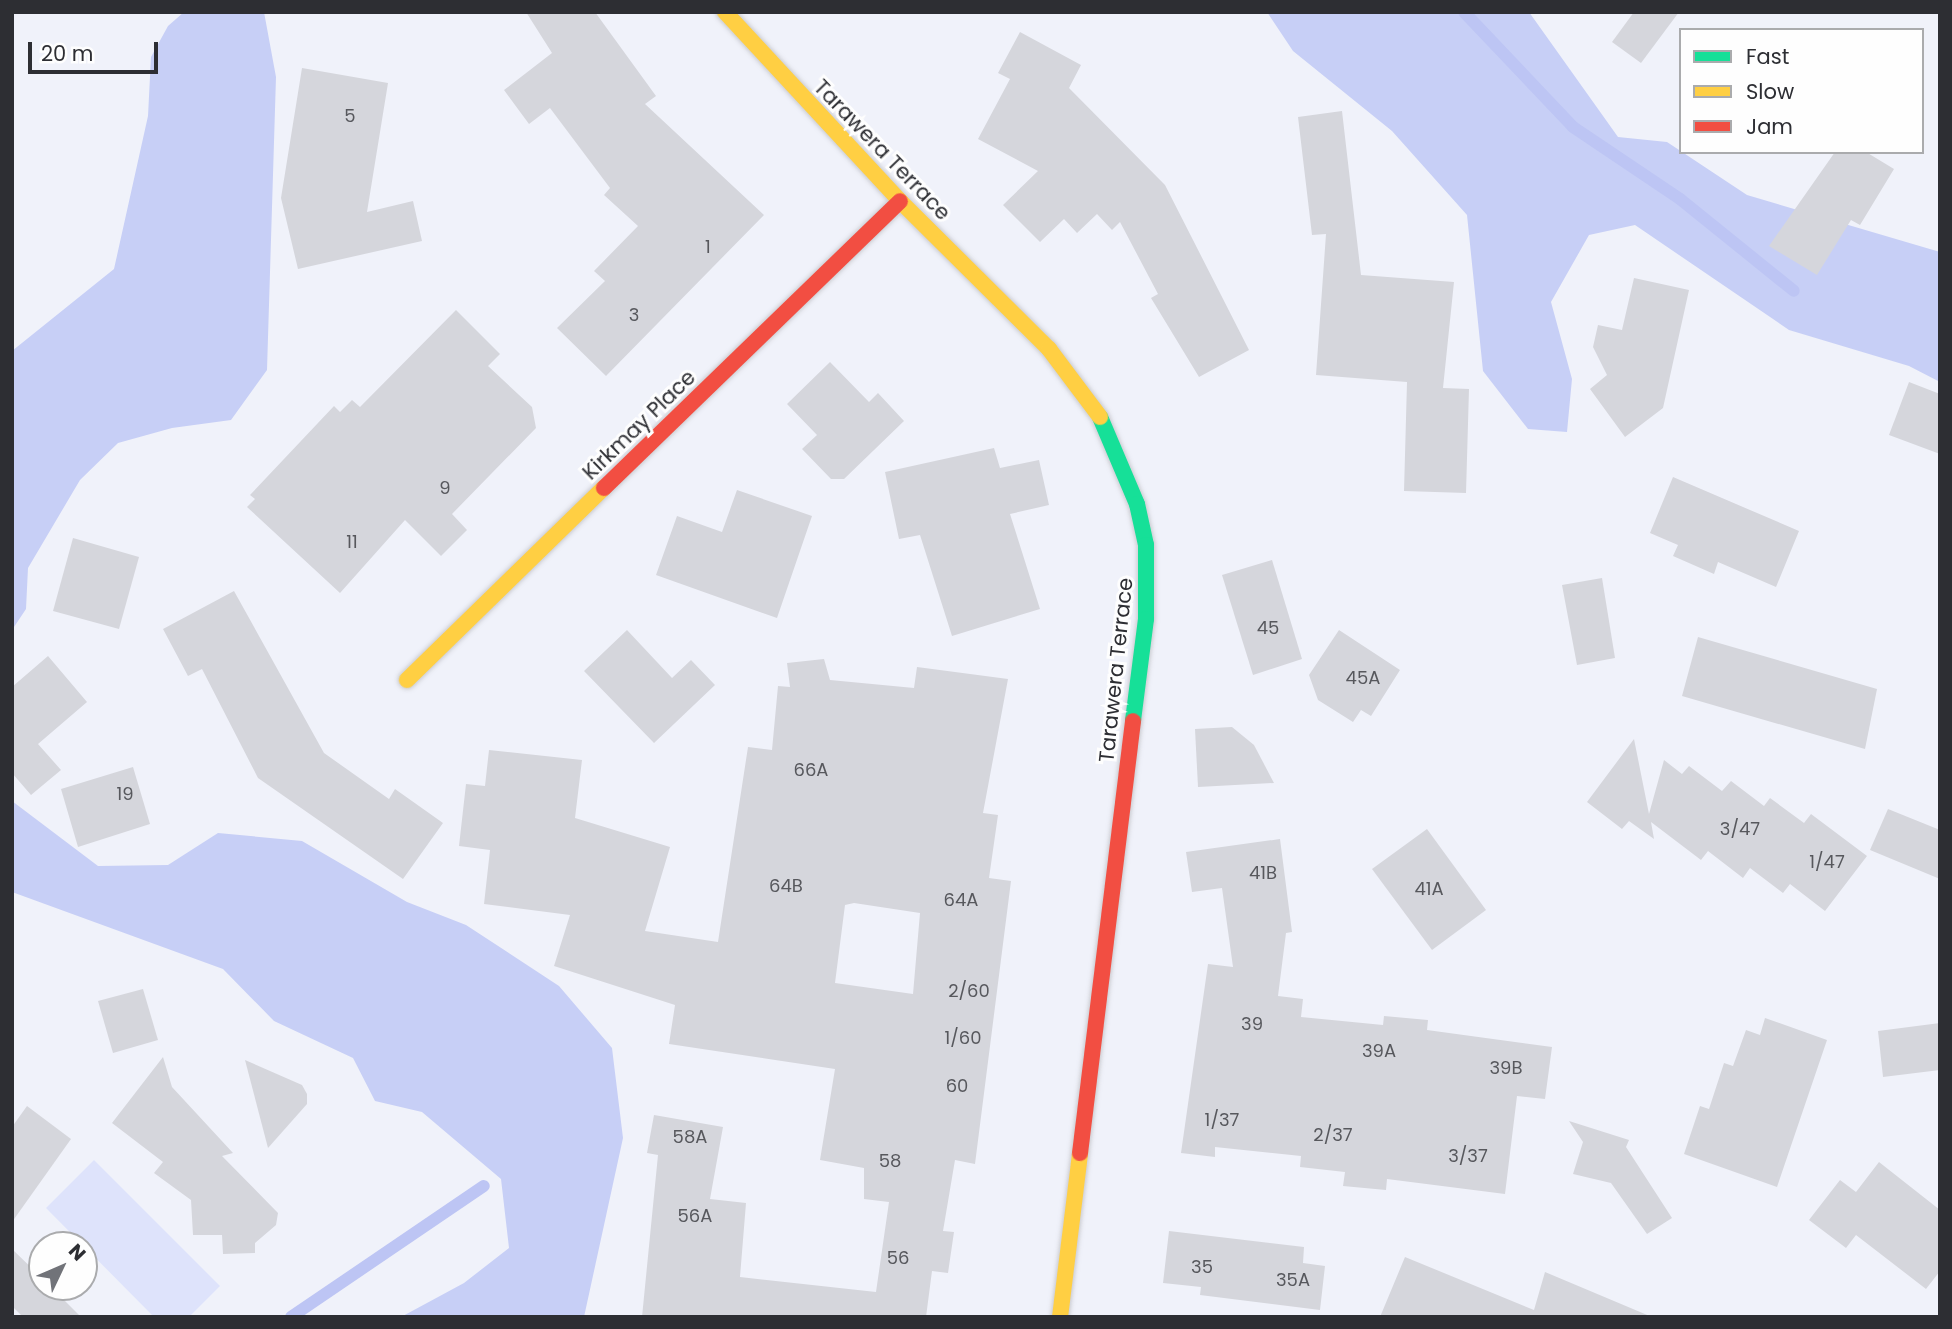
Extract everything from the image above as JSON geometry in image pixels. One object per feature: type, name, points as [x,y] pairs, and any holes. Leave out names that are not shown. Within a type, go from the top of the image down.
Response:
[{"type":"street","name":"Tarawera Terrace","points":[[725,12],[900,201],[1079,386],[1125,464],[1146,545],[1146,619],[1060,1317]]},
{"type":"street","name":"Kirkmay Place","points":[[407,680],[900,201]]},
{"type":"shaded area","points":[[184,12],[264,12],[276,77],[267,370],[231,420],[172,428],[118,443],[80,480],[28,568],[26,609],[12,630],[12,351],[114,269],[148,116],[151,57],[168,26]]},
{"type":"shaded area","points":[[1267,12],[1529,12],[1618,137],[1667,142],[1679,150],[1679,154],[1685,154],[1747,195],[1940,252],[1940,382],[1909,366],[1789,330],[1635,225],[1589,235],[1551,302],[1572,379],[1567,432],[1528,429],[1483,371],[1467,215],[1392,131],[1293,51]]},
{"type":"shaded area","points":[[12,801],[98,866],[168,865],[218,833],[302,841],[407,902],[466,925],[559,986],[612,1048],[623,1138],[584,1317],[401,1317],[464,1283],[509,1248],[501,1179],[422,1112],[375,1101],[353,1058],[274,1021],[223,969],[12,892]]},
{"type":"shaded area","points":[[94,1160],[220,1286],[189,1317],[154,1317],[98,1260],[98,1231],[69,1231],[46,1208]]},
{"type":"building","points":[[526,12],[595,12],[656,96],[645,104],[764,215],[606,376],[557,328],[605,281],[594,271],[638,226],[604,195],[610,188],[550,108],[529,124],[504,90],[552,53]]},
{"type":"building","points":[[1634,12],[1679,12],[1641,63],[1612,42]]},
{"type":"building","points":[[1020,32],[1081,65],[1069,88],[1165,185],[1249,350],[1199,377],[1151,298],[1158,294],[1120,222],[1112,230],[1097,214],[1077,233],[1064,219],[1040,242],[1003,205],[1038,171],[978,139],[1010,79],[998,73]]},
{"type":"building","points":[[302,68],[388,83],[367,212],[413,201],[422,241],[298,269],[281,198]]},
{"type":"building","points":[[1342,111],[1361,275],[1454,282],[1443,388],[1469,389],[1466,493],[1404,491],[1407,382],[1316,375],[1326,234],[1312,235],[1298,117]]},
{"type":"building","points":[[1834,154],[1869,154],[1894,169],[1860,225],[1851,220],[1817,275],[1769,246]]},
{"type":"building","points":[[1634,278],[1689,290],[1663,408],[1625,437],[1590,389],[1607,375],[1593,347],[1598,325],[1622,330]]},
{"type":"building","points":[[456,310],[500,354],[488,366],[532,407],[536,428],[452,514],[467,530],[441,556],[405,520],[340,593],[247,507],[255,499],[250,495],[334,406],[340,412],[352,400],[360,407]]},
{"type":"building","points":[[830,362],[869,402],[878,393],[904,421],[844,479],[831,479],[802,449],[817,435],[787,404]]},
{"type":"building","points":[[1909,382],[1940,394],[1940,454],[1889,435]]},
{"type":"building","points":[[994,448],[1000,468],[1039,460],[1049,505],[1010,514],[1040,609],[952,636],[920,535],[899,539],[885,472]]},
{"type":"building","points":[[1673,477],[1799,531],[1776,587],[1718,562],[1714,574],[1673,556],[1678,545],[1650,533]]},
{"type":"building","points":[[737,490],[812,516],[777,618],[656,575],[677,516],[722,532]]},
{"type":"building","points":[[73,538],[139,557],[119,629],[53,611]]},
{"type":"building","points":[[1272,560],[1302,659],[1253,675],[1222,575]]},
{"type":"building","points":[[1602,578],[1615,658],[1577,665],[1562,585]]},
{"type":"building","points":[[234,591],[324,753],[389,799],[395,789],[443,823],[403,879],[258,778],[202,669],[188,676],[163,629]]},
{"type":"building","points":[[627,630],[672,678],[691,660],[715,685],[654,743],[584,671]]},
{"type":"building","points":[[1339,630],[1400,670],[1371,716],[1361,710],[1353,722],[1318,700],[1309,675]]},
{"type":"building","points":[[1698,637],[1877,689],[1865,749],[1682,696]]},
{"type":"building","points":[[48,656],[87,702],[38,744],[61,770],[31,795],[12,773],[12,687]]},
{"type":"building","points":[[824,659],[830,680],[914,688],[917,667],[1008,679],[983,813],[998,815],[989,878],[1011,881],[975,1164],[955,1160],[943,1231],[954,1232],[948,1273],[932,1271],[926,1317],[642,1317],[658,1155],[647,1153],[654,1115],[723,1127],[710,1199],[746,1203],[740,1277],[876,1292],[889,1202],[864,1199],[864,1168],[820,1160],[835,1069],[669,1044],[675,1005],[554,966],[570,915],[484,904],[490,850],[459,846],[466,784],[485,786],[489,750],[582,760],[575,818],[670,847],[645,931],[718,942],[748,747],[772,750],[778,686],[790,687],[787,663]],"holes":[[[854,903],[920,913],[913,994],[835,983],[845,905]]]},
{"type":"building","points":[[1232,727],[1254,745],[1274,783],[1198,787],[1195,729]]},
{"type":"building","points":[[1634,739],[1649,814],[1664,760],[1682,774],[1689,766],[1722,791],[1731,781],[1764,806],[1770,798],[1804,823],[1811,814],[1867,856],[1825,911],[1790,884],[1783,893],[1750,868],[1743,878],[1708,851],[1701,860],[1651,822],[1654,839],[1629,821],[1622,829],[1587,802]]},
{"type":"building","points":[[133,767],[150,824],[78,847],[61,789]]},
{"type":"building","points":[[1888,809],[1940,830],[1940,879],[1870,850]]},
{"type":"building","points":[[1427,829],[1486,910],[1432,950],[1372,869]]},
{"type":"building","points":[[1280,839],[1292,932],[1286,933],[1278,996],[1303,999],[1301,1017],[1383,1025],[1384,1016],[1428,1020],[1427,1030],[1552,1047],[1545,1099],[1517,1096],[1505,1194],[1387,1179],[1386,1190],[1343,1186],[1345,1172],[1300,1167],[1301,1156],[1215,1147],[1215,1157],[1181,1153],[1208,964],[1233,967],[1222,888],[1192,892],[1186,852]]},
{"type":"building","points":[[143,989],[158,1040],[113,1053],[98,1001]]},
{"type":"building","points":[[1765,1018],[1827,1040],[1777,1187],[1684,1154],[1700,1106],[1709,1109],[1724,1063],[1733,1066],[1746,1030],[1760,1035]]},
{"type":"building","points":[[1940,1023],[1940,1070],[1883,1077],[1878,1031]]},
{"type":"building","points":[[163,1057],[172,1087],[233,1153],[222,1156],[278,1213],[276,1225],[255,1243],[255,1253],[223,1254],[222,1235],[193,1235],[191,1200],[154,1173],[163,1162],[112,1123]]},
{"type":"building","points":[[245,1060],[302,1085],[307,1094],[307,1104],[268,1148]]},
{"type":"building","points":[[27,1106],[71,1139],[12,1222],[12,1127]]},
{"type":"building","points":[[1569,1121],[1629,1140],[1626,1147],[1672,1218],[1647,1234],[1611,1183],[1573,1174],[1583,1142]]},
{"type":"building","points":[[1879,1162],[1940,1210],[1940,1271],[1926,1289],[1856,1235],[1846,1248],[1809,1220],[1840,1180],[1856,1192]]},
{"type":"building","points":[[1169,1231],[1304,1247],[1303,1263],[1325,1266],[1320,1310],[1200,1295],[1201,1287],[1163,1283]]},
{"type":"building","points":[[12,1249],[28,1264],[28,1301],[65,1301],[81,1317],[23,1317],[12,1306]]},
{"type":"building","points":[[1405,1257],[1534,1310],[1545,1272],[1652,1317],[1380,1317]]},
{"type":"waterway","points":[[1464,12],[1573,127],[1680,199],[1794,291]]},
{"type":"waterway","points":[[291,1317],[484,1186]]},
{"type":"traffic: fast","points":[[1100,417],[1137,504],[1146,545],[1146,619],[1133,721]]},
{"type":"traffic: slow","points":[[725,12],[900,201],[1049,349],[1100,417]]},
{"type":"traffic: slow","points":[[407,680],[604,488]]},
{"type":"traffic: slow","points":[[1060,1317],[1080,1153]]},
{"type":"traffic: jam","points":[[604,488],[900,201]]},
{"type":"traffic: jam","points":[[1080,1153],[1133,721]]}]
